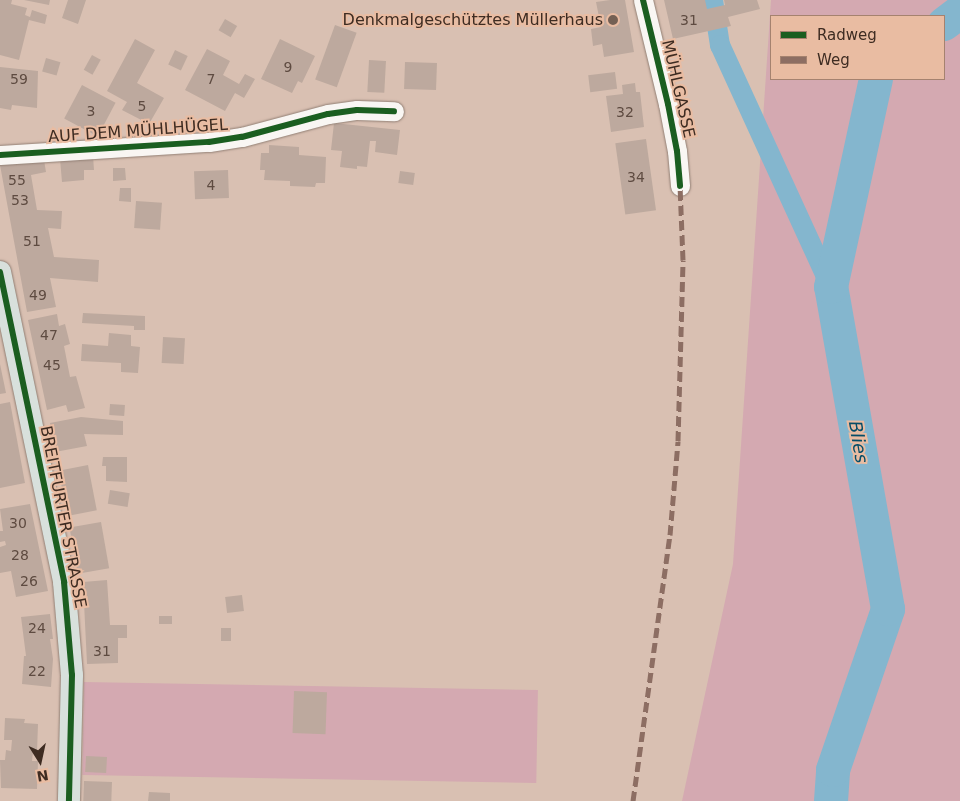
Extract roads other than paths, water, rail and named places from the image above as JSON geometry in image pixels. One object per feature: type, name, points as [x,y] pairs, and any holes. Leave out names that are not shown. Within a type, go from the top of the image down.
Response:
[{"type":"main road","name":"BREITFURTER STRASSE","points":[[0,272],[64,582],[72,676],[69,801]]},
{"type":"street","name":"MÜHLGASSE","points":[[643,0],[670,114],[677,151],[680,186]]},
{"type":"street","name":"AUF DEM MÜHLHÜGEL","points":[[0,155],[209,142],[242,137],[328,114],[357,110],[394,111]]},
{"type":"waterway","points":[[713,0],[720,45],[831,287]]},
{"type":"waterway","name":"Blies","points":[[945,23],[960,12]]},
{"type":"waterway","name":"Blies","points":[[831,801],[833,770],[888,609],[831,287],[876,80]]},
{"type":"place","name":"Denkmalgeschütztes Müllerhaus","points":[[613,20]]}]
